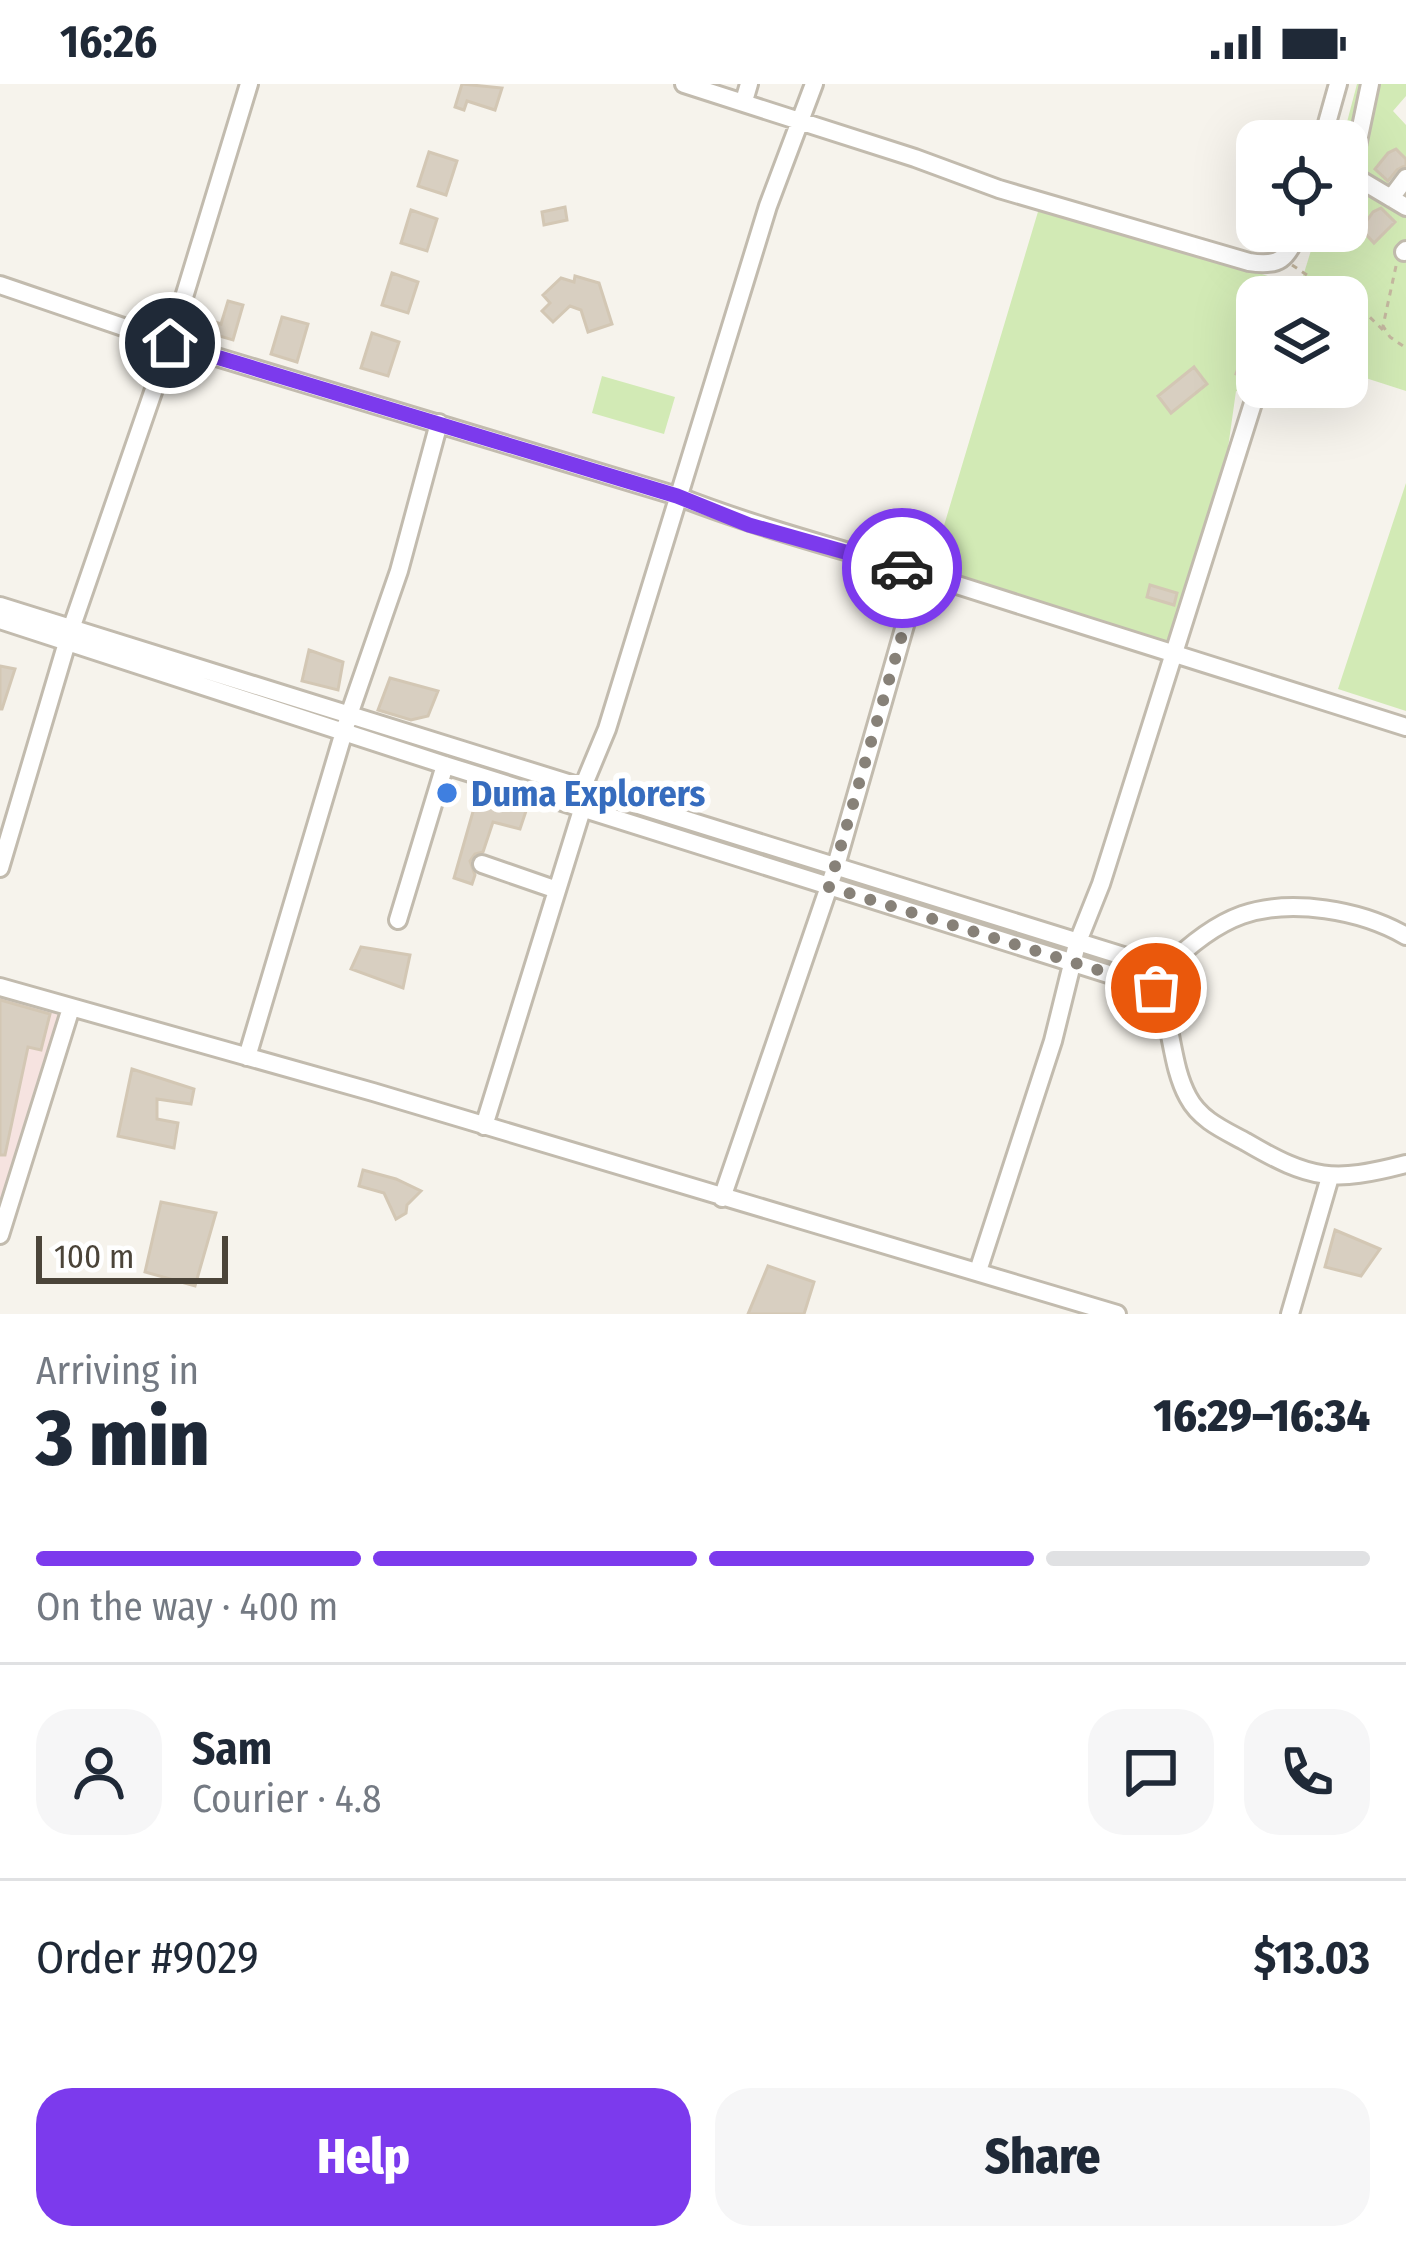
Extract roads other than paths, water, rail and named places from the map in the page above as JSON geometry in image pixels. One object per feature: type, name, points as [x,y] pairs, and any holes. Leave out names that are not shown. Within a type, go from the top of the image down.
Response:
[{"type":"street","points":[[0,868],[70,635],[170,343],[250,84]]},
{"type":"street","points":[[684,84],[747,93],[799,123],[1249,262],[1277,264],[1288,252]]},
{"type":"street","points":[[484,1126],[768,206],[814,84]]},
{"type":"street","points":[[1328,120],[1338,84]]},
{"type":"street","points":[[1370,84],[1352,170],[1399,202],[1406,178]]},
{"type":"street","points":[[0,285],[170,343],[677,496],[749,525],[920,573],[1406,727]]},
{"type":"street","points":[[978,1271],[1053,1041],[1074,952],[1100,884],[1251,408]]},
{"type":"street","points":[[247,1057],[347,724],[399,571],[439,423]]},
{"type":"street","points":[[722,1198],[836,868],[920,573]]},
{"type":"street","points":[[0,606],[70,635],[347,724],[836,868],[1074,952],[1156,988],[1167,1013],[1180,1080],[1198,1110],[1213,1124],[1281,1164],[1330,1177],[1406,1164]]},
{"type":"street","points":[[0,620],[70,635]]},
{"type":"street","points":[[347,724],[445,765],[584,796],[829,887],[1074,952],[1165,969]]},
{"type":"street","points":[[398,920],[445,765]]},
{"type":"street","points":[[482,864],[556,890]]},
{"type":"street","points":[[1156,988],[1165,969],[1224,923],[1270,909],[1344,914],[1404,931]]},
{"type":"street","points":[[0,987],[1117,1314]]},
{"type":"street","points":[[0,1234],[71,1008]]},
{"type":"street","points":[[1290,1314],[1330,1177]]},
{"type":"place","name":"Duma Explorers","points":[[447,793]]}]
